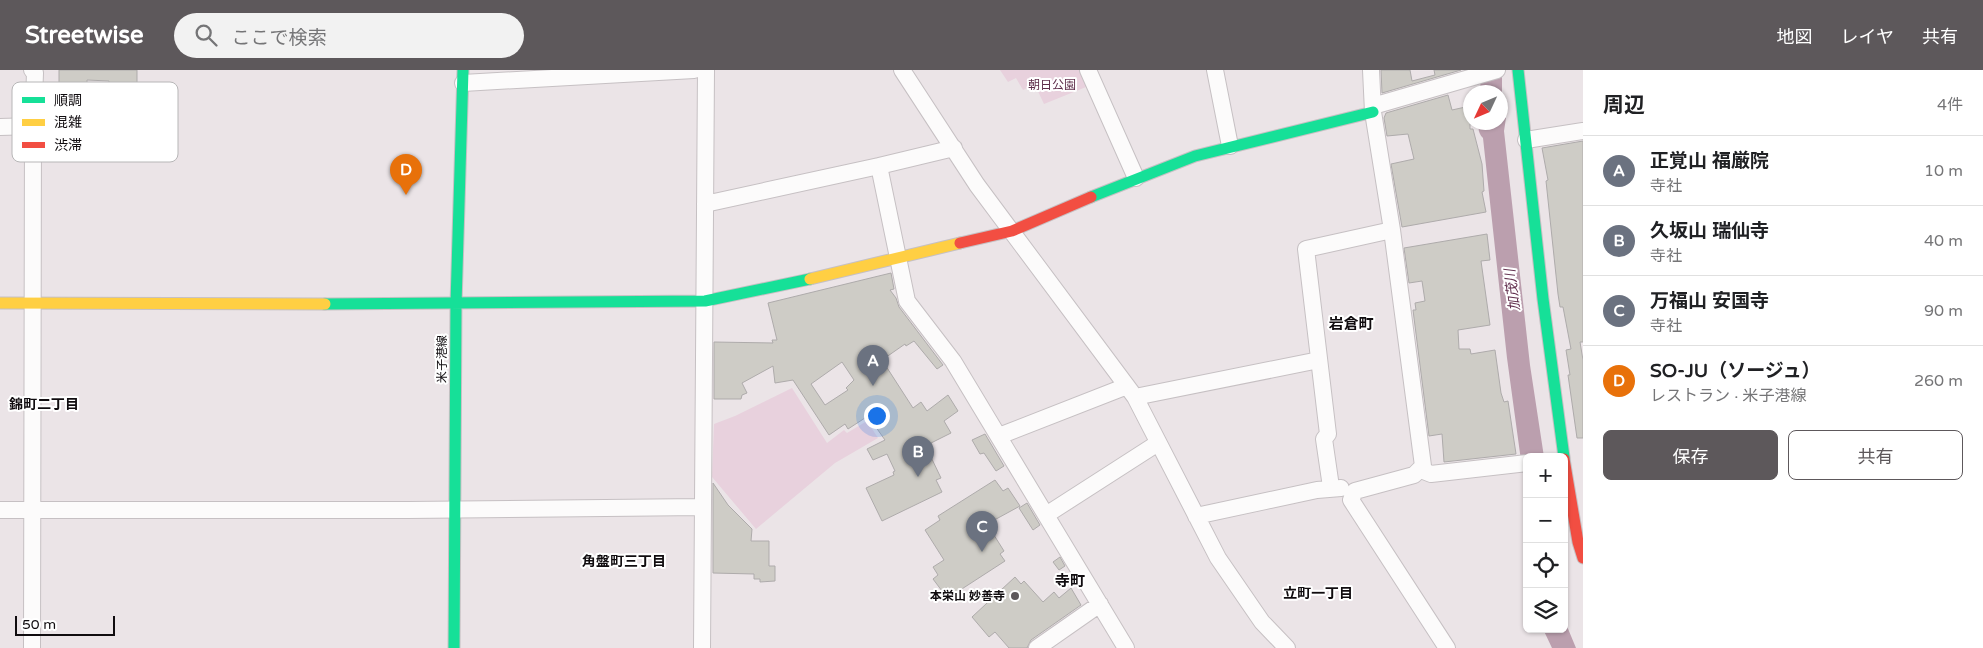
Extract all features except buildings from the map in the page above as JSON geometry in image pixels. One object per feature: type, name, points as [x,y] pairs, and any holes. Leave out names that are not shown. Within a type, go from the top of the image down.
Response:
[{"type":"street","points":[[32,70],[35,73],[35,82]]},
{"type":"street","points":[[463,77],[694,70]]},
{"type":"street","points":[[702,648],[706,70]]},
{"type":"street","points":[[902,70],[977,185],[1131,391],[1218,558],[1262,622],[1287,648]]},
{"type":"street","points":[[1088,70],[1136,178]]},
{"type":"street","points":[[1215,70],[1230,146]]},
{"type":"street","points":[[1352,494],[1358,489],[1414,475],[1421,470],[1423,462],[1392,230],[1373,109],[1372,70]]},
{"type":"street","points":[[0,303],[456,304],[705,301],[759,291],[1012,231],[1136,178],[1195,156],[1373,109],[1497,70]]},
{"type":"street","points":[[1518,70],[1543,299],[1563,453]]},
{"type":"street","name":"米子港線","points":[[454,648],[456,304],[463,77]]},
{"type":"street","points":[[1526,140],[1583,131]]},
{"type":"street","points":[[705,204],[954,148]]},
{"type":"street","points":[[32,648],[34,511],[33,162]]},
{"type":"street","points":[[880,166],[907,301],[953,361],[1126,648]]},
{"type":"street","points":[[1331,487],[1324,439],[1328,434],[1306,250],[1392,230]]},
{"type":"street","points":[[999,436],[1131,391],[1319,360]]},
{"type":"street","points":[[1046,514],[1158,443]]},
{"type":"street","points":[[1421,470],[1431,474],[1523,464]]},
{"type":"street","points":[[1568,483],[1578,542],[1583,558]]},
{"type":"street","points":[[1196,516],[1331,487],[1338,487],[1352,494]]},
{"type":"street","points":[[1352,494],[1352,503],[1447,648]]},
{"type":"street","points":[[0,510],[455,510],[702,507]]},
{"type":"street","points":[[1037,648],[1100,604]]},
{"type":"green space","name":"朝日公園","points":[[1000,70],[1084,70],[1091,85],[1044,104],[1035,85],[1023,90],[1016,78],[1008,82]]},
{"type":"green space","points":[[792,388],[827,443],[844,430],[847,433],[867,421],[878,438],[835,463],[756,529],[712,477],[714,424],[735,416]]},
{"type":"water","points":[[1479,70],[1502,70],[1502,85],[1480,85]]},
{"type":"water","name":"加茂川","points":[[1479,130],[1504,130],[1530,365],[1543,453],[1523,453],[1523,470],[1507,358],[1483,138]]},
{"type":"water","points":[[1568,629],[1576,648],[1552,648],[1545,633],[1568,633]]},
{"type":"traffic: fast","points":[[454,648],[456,304],[463,70]]},
{"type":"traffic: fast","points":[[1518,70],[1543,299],[1563,453]]},
{"type":"traffic: fast","points":[[1091,197],[1195,156],[1373,112]]},
{"type":"traffic: fast","points":[[325,304],[705,301],[810,279]]},
{"type":"traffic: slow","points":[[810,279],[960,243]]},
{"type":"traffic: slow","points":[[0,303],[325,304]]},
{"type":"traffic: jam","points":[[960,243],[1012,231],[1091,197]]},
{"type":"traffic: jam","points":[[1568,483],[1578,542],[1583,558]]},
{"type":"place","name":"SO-JU（ソージュ）","points":[[406,195]]},
{"type":"place","name":"正覚山 福厳院","points":[[873,386]]},
{"type":"place","name":"久坂山 瑞仙寺","points":[[918,477]]},
{"type":"place","name":"万福山 安国寺","points":[[982,552]]},
{"type":"place","name":"本栄山 妙善寺","points":[[1015,596]]},
{"type":"district","name":"岩倉町","points":[[1351,324]]},
{"type":"district","name":"錦町二丁目","points":[[44,404]]},
{"type":"district","name":"角盤町三丁目","points":[[624,561]]},
{"type":"district","name":"寺町","points":[[1070,581]]},
{"type":"district","name":"立町一丁目","points":[[1318,593]]}]
